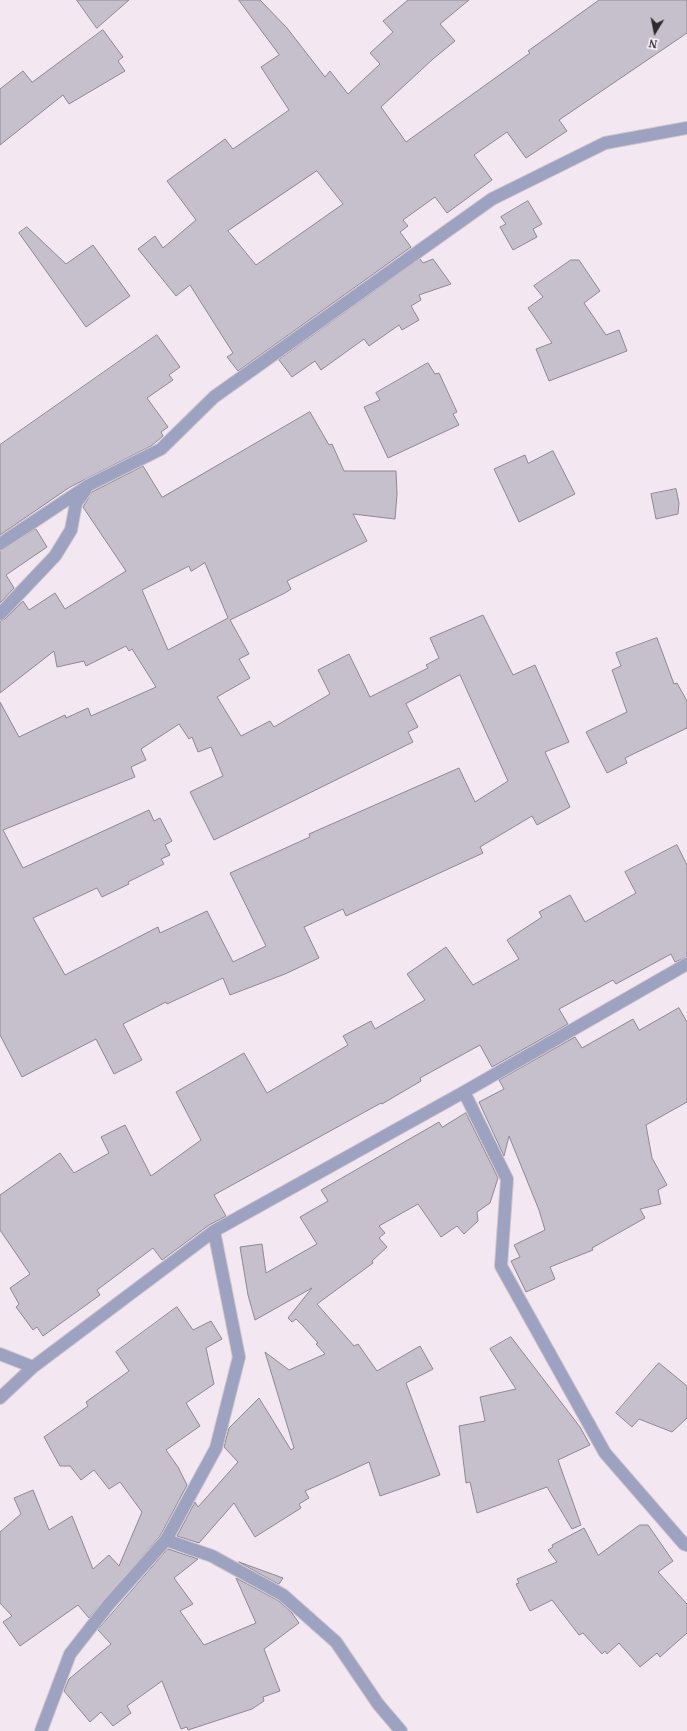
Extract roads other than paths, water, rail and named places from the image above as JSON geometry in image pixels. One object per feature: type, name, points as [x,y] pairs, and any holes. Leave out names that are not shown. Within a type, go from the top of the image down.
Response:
[{"type":"street","points":[[0,544],[89,485],[161,449],[214,397],[492,199],[605,143],[687,128]]},
{"type":"street","points":[[0,614],[55,556],[70,530],[76,503],[89,485]]},
{"type":"street","points":[[0,1398],[33,1367],[214,1231],[464,1092],[687,964]]},
{"type":"street","points":[[464,1092],[507,1179],[501,1266],[605,1453],[684,1544],[687,1545]]},
{"type":"street","points":[[41,1731],[70,1654],[109,1604],[166,1540],[216,1448],[239,1357],[214,1231]]},
{"type":"street","points":[[0,1354],[33,1367]]},
{"type":"street","points":[[166,1540],[212,1556],[283,1595],[336,1642],[378,1704],[401,1731]]}]
